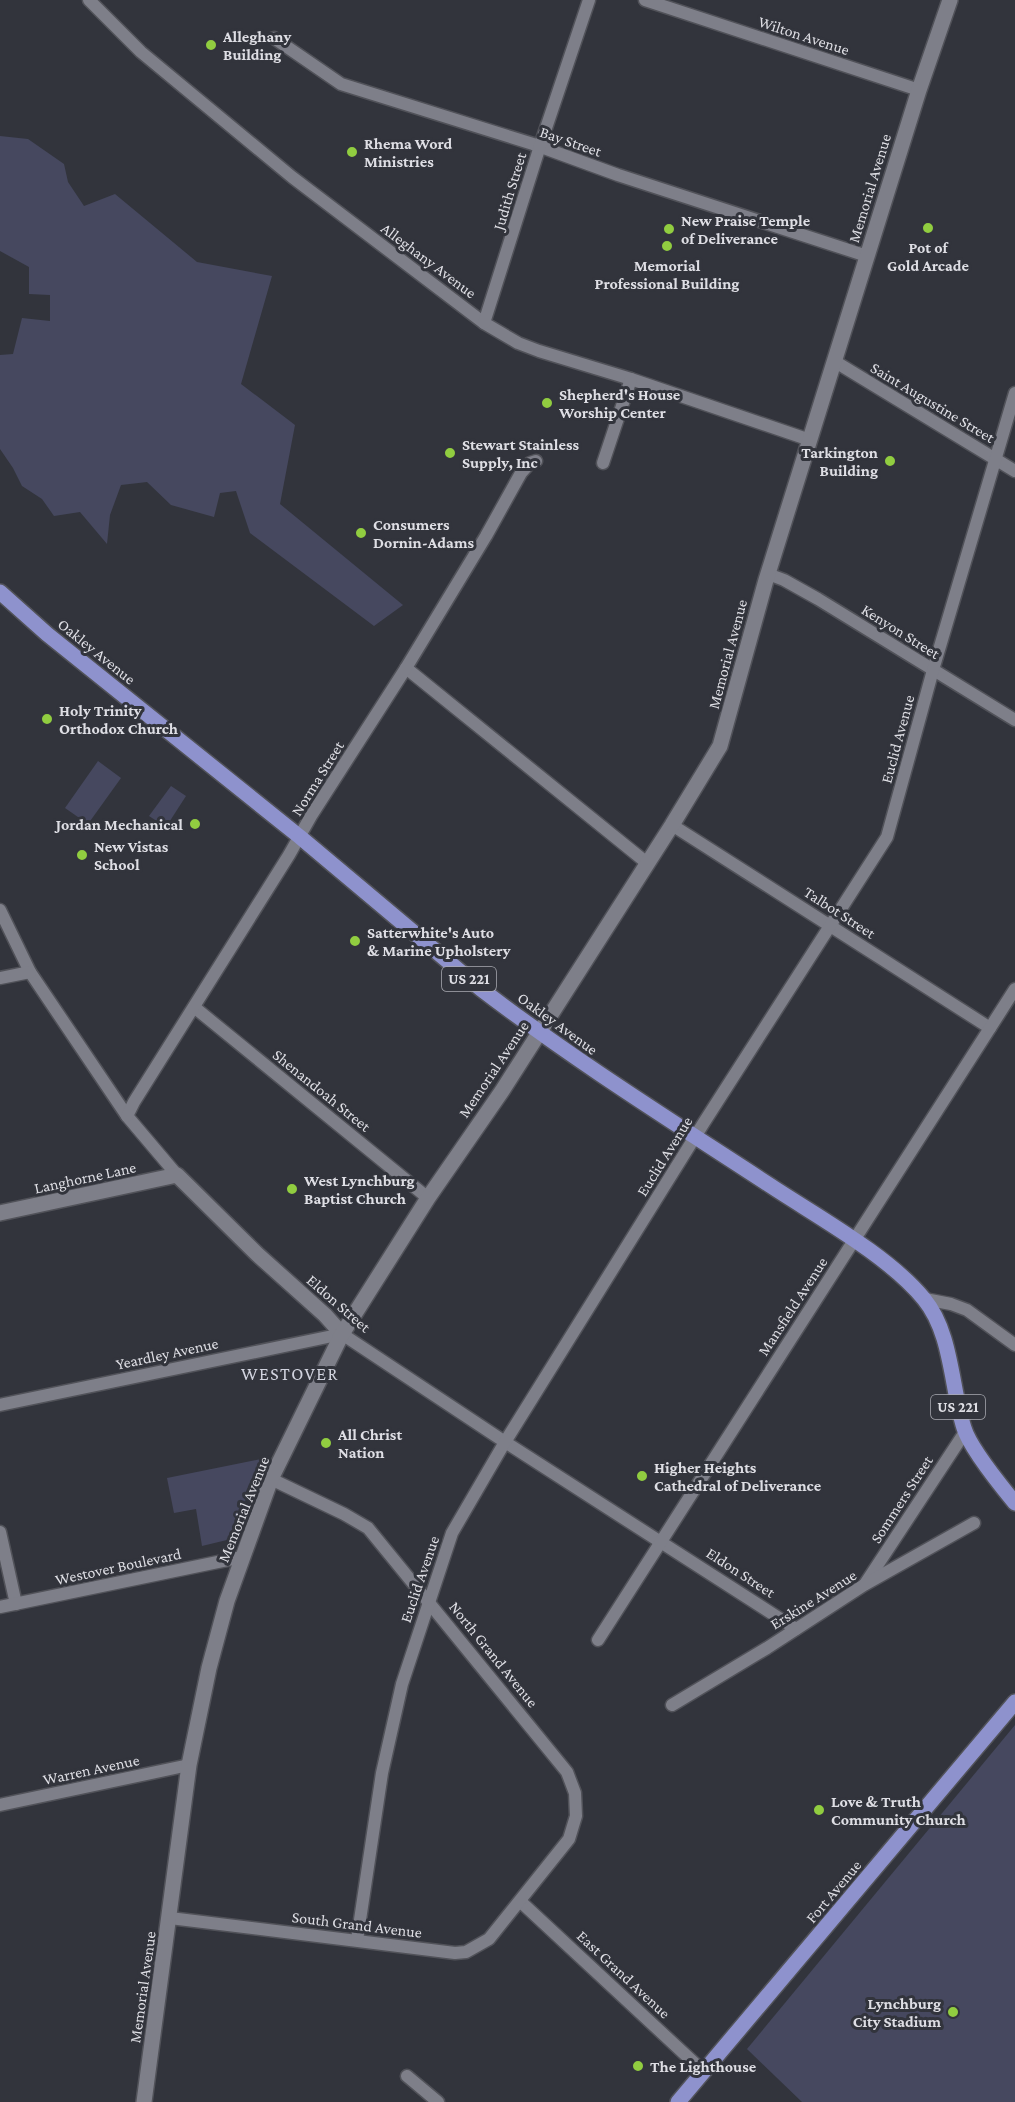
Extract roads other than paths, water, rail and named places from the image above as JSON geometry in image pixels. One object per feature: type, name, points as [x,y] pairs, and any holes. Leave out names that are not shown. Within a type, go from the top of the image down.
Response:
[{"type":"main road","name":"Memorial Avenue","points":[[144,2102],[189,1765],[209,1668],[227,1601],[271,1479],[342,1334],[428,1198],[539,1033],[720,746],[768,574],[919,90],[950,0]]},
{"type":"main road","name":"Oakley Avenue","points":[[0,592],[47,633],[300,837],[481,989],[614,1085],[853,1240],[898,1273],[925,1299]]},
{"type":"main road","name":"Langhorne Lane","points":[[0,1213],[177,1175]]},
{"type":"main road","name":"Eldon Street","points":[[177,1175],[257,1254],[325,1315],[342,1334]]},
{"type":"main road","name":"US 221","points":[[925,1299],[938,1321],[946,1346],[953,1388],[965,1432],[998,1483],[1015,1503]]},
{"type":"main road","name":"Fort Avenue","points":[[678,2102],[1015,1702]]},
{"type":"street","name":"Alleghany Avenue","points":[[89,0],[141,52],[292,177],[484,323],[518,343],[539,351],[631,379],[810,440]]},
{"type":"street","name":"Judith Street","points":[[484,323],[589,0]]},
{"type":"street","name":"Wilton Avenue","points":[[645,0],[919,90]]},
{"type":"street","name":"Bay Street","points":[[274,38],[341,84],[540,146],[618,175],[867,256]]},
{"type":"street","name":"Saint Augustine Street","points":[[834,361],[1015,471]]},
{"type":"street","points":[[603,463],[631,379]]},
{"type":"street","name":"Euclid Avenue","points":[[357,1940],[382,1773],[402,1684],[452,1533],[505,1442],[695,1137],[886,837],[1015,393]]},
{"type":"street","name":"Norma Street","points":[[127,1116],[311,816],[406,668],[486,536],[521,473],[530,463],[536,461]]},
{"type":"street","name":"Kenyon Street","points":[[768,574],[818,599],[1015,720]]},
{"type":"street","points":[[406,668],[647,863]]},
{"type":"street","name":"Talbot Street","points":[[672,825],[990,1028]]},
{"type":"street","name":"Eldon Street","points":[[0,910],[30,972],[127,1116],[177,1175]]},
{"type":"street","points":[[0,978],[30,972]]},
{"type":"street","name":"Mansfield Avenue","points":[[598,1640],[1015,989]]},
{"type":"street","name":"Shenandoah Street","points":[[194,1007],[428,1198]]},
{"type":"street","points":[[925,1299],[953,1304],[967,1310],[1015,1345]]},
{"type":"street","name":"Eldon Street","points":[[342,1334],[796,1629]]},
{"type":"street","name":"Yeardley Avenue","points":[[0,1405],[342,1334]]},
{"type":"street","name":"Sommers Street","points":[[864,1585],[965,1432]]},
{"type":"street","name":"North Grand Avenue","points":[[271,1479],[368,1528],[429,1599],[567,1772],[575,1793],[576,1816],[569,1839],[521,1902]]},
{"type":"street","name":"Erskine Avenue","points":[[672,1705],[864,1585],[974,1523]]},
{"type":"street","points":[[0,1532],[16,1604]]},
{"type":"street","name":"Westover Boulevard","points":[[0,1607],[242,1557]]},
{"type":"street","name":"Warren Avenue","points":[[0,1805],[189,1765]]},
{"type":"street","name":"South Grand Avenue","points":[[170,1918],[455,1953],[465,1952],[489,1939],[521,1902]]},
{"type":"street","name":"East Grand Avenue","points":[[521,1902],[704,2072]]},
{"type":"street","points":[[407,2076],[438,2102]]},
{"type":"place","name":"Alleghany Building","points":[[211,45]]},
{"type":"place","name":"Rhema Word Ministries","points":[[352,152]]},
{"type":"place","name":"Pot of Gold Arcade","points":[[928,228]]},
{"type":"place","name":"New Praise Temple of Deliverance","points":[[669,229]]},
{"type":"place","name":"Memorial Professional Building","points":[[667,246]]},
{"type":"place","name":"Shepherd's House Worship Center","points":[[547,403]]},
{"type":"place","name":"Stewart Stainless Supply, Inc","points":[[450,453]]},
{"type":"place","name":"Tarkington Building","points":[[890,461]]},
{"type":"place","name":"Consumers Dornin-Adams","points":[[361,533]]},
{"type":"place","name":"Holy Trinity Orthodox Church","points":[[47,719]]},
{"type":"place","name":"Jordan Mechanical","points":[[195,824]]},
{"type":"place","name":"New Vistas School","points":[[82,855]]},
{"type":"place","name":"Satterwhite's Auto & Marine Upholstery","points":[[355,941]]},
{"type":"place","name":"West Lynchburg Baptist Church","points":[[292,1189]]},
{"type":"place","name":"All Christ Nation","points":[[326,1443]]},
{"type":"place","name":"Higher Heights Cathedral of Deliverance","points":[[642,1476]]},
{"type":"place","name":"Love & Truth Community Church","points":[[819,1810]]},
{"type":"place","name":"Lynchburg City Stadium","points":[[953,2012]]},
{"type":"place","name":"The Lighthouse","points":[[638,2066]]},
{"type":"district","name":"WESTOVER","points":[[290,1374]]}]
